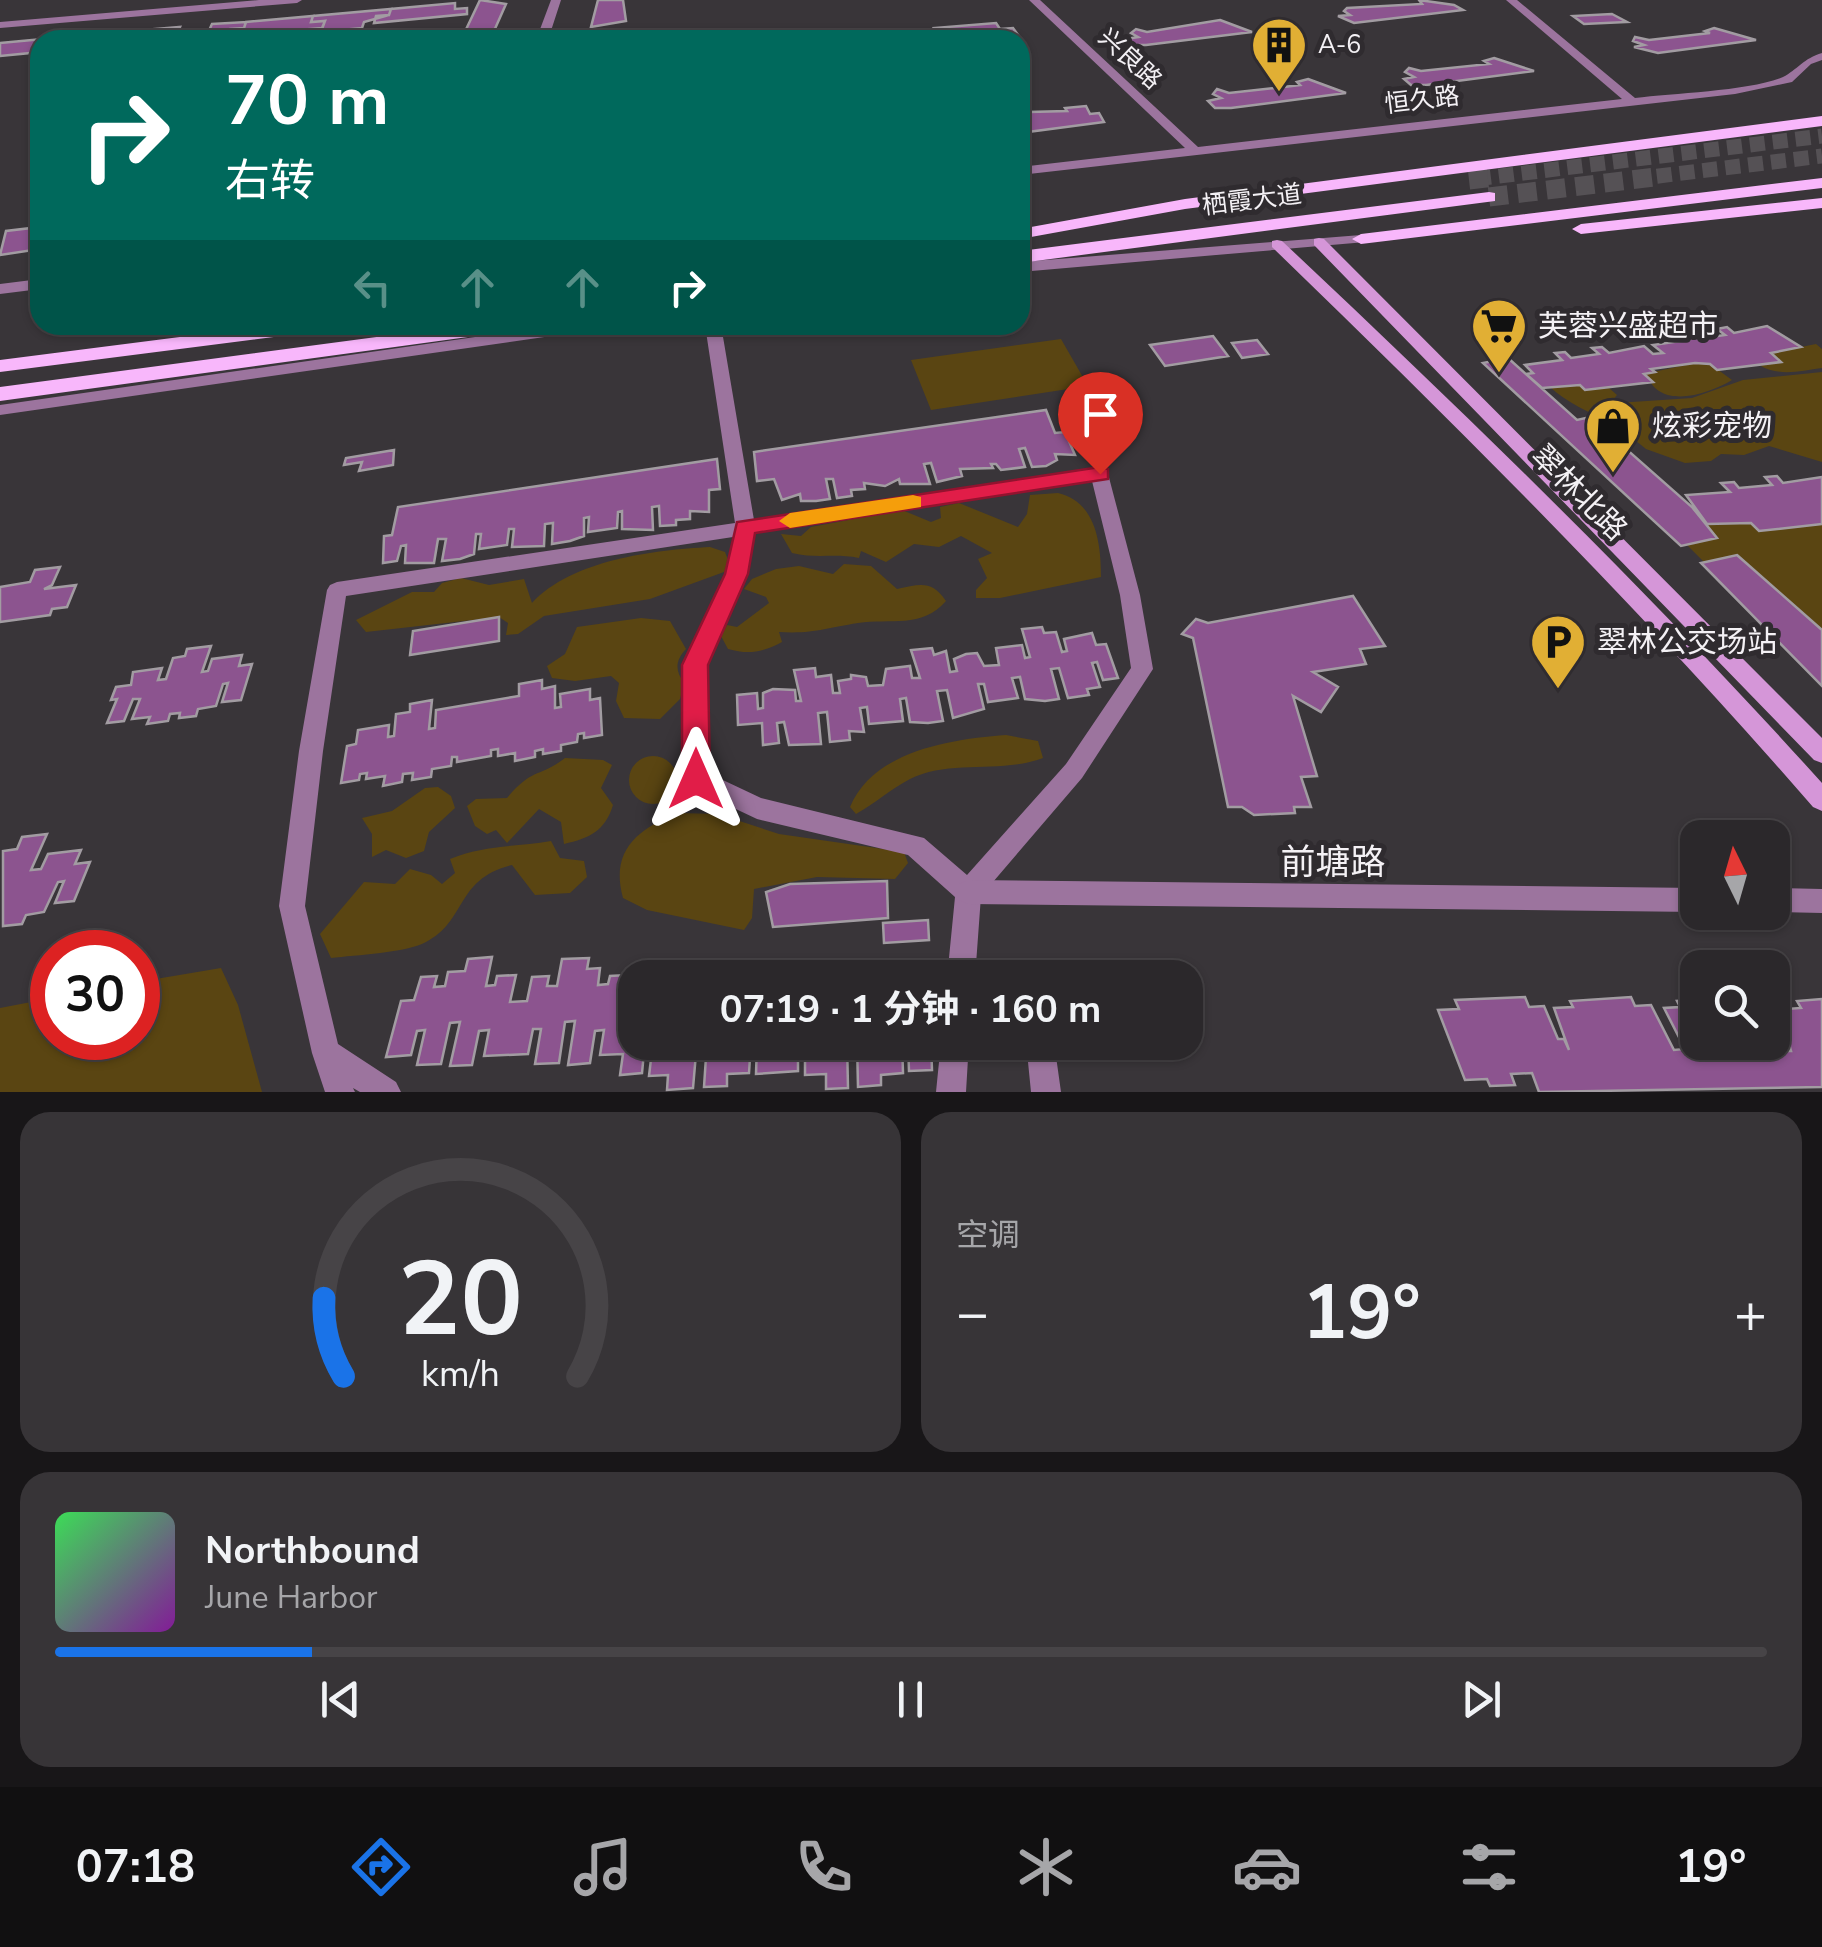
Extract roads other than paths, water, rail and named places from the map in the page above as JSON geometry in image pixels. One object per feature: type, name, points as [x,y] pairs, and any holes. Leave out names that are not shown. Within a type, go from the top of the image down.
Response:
[{"type":"main road","points":[[1030,233],[1185,204],[1822,121]]},
{"type":"main road","name":"栖霞大道","points":[[1030,234],[1470,180]]},
{"type":"main road","points":[[1361,240],[1822,183]]},
{"type":"main road","name":"栖霞大道","points":[[1030,256],[1490,197]]},
{"type":"main road","points":[[1361,240],[1466,238],[1661,223],[1822,203]]},
{"type":"main road","name":"翠林北路","points":[[1319,242],[1822,753]]},
{"type":"main road","name":"翠林北路","points":[[1277,244],[1547,502],[1692,653],[1822,800]]},
{"type":"main road","points":[[0,366],[243,335]]},
{"type":"main road","points":[[0,394],[438,335]]},
{"type":"street","points":[[0,25],[297,0]]},
{"type":"street","points":[[546,30],[556,0]]},
{"type":"street","name":"兴良路","points":[[1034,0],[1196,152]]},
{"type":"street","points":[[1511,0],[1633,102]]},
{"type":"street","name":"恒久路","points":[[1030,171],[1633,102],[1788,79],[1807,62],[1822,56]]},
{"type":"street","points":[[1030,267],[1361,240]]},
{"type":"street","points":[[0,289],[30,285]]},
{"type":"street","points":[[0,410],[523,335]]},
{"type":"street","points":[[715,335],[745,527],[737,574],[695,665],[696,779],[756,808],[914,846],[968,892]]},
{"type":"street","points":[[340,1092],[326,1053],[292,906],[310,751],[337,590],[1100,474],[1142,669],[1074,771],[968,892],[962,960]]},
{"type":"street","name":"前塘路","points":[[968,892],[1680,900]]},
{"type":"street","points":[[1790,900],[1822,901]]},
{"type":"street","points":[[326,1053],[386,1092]]},
{"type":"street","points":[[951,1092],[954,1060]]},
{"type":"street","points":[[1042,1060],[1046,1092]]},
{"type":"tunnel","points":[[1476,179],[1822,136]]},
{"type":"tunnel","points":[[1634,179],[1822,156]]},
{"type":"tunnel","points":[[1469,180],[1496,177]]},
{"type":"tunnel","points":[[1489,197],[1655,177]]},
{"type":"place","name":"A-6","points":[[1279,94]]},
{"type":"place","name":"芙蓉兴盛超市","points":[[1499,375]]},
{"type":"place","name":"炫彩宠物","points":[[1613,475]]},
{"type":"place","name":"翠林公交场站","points":[[1558,691]]}]
